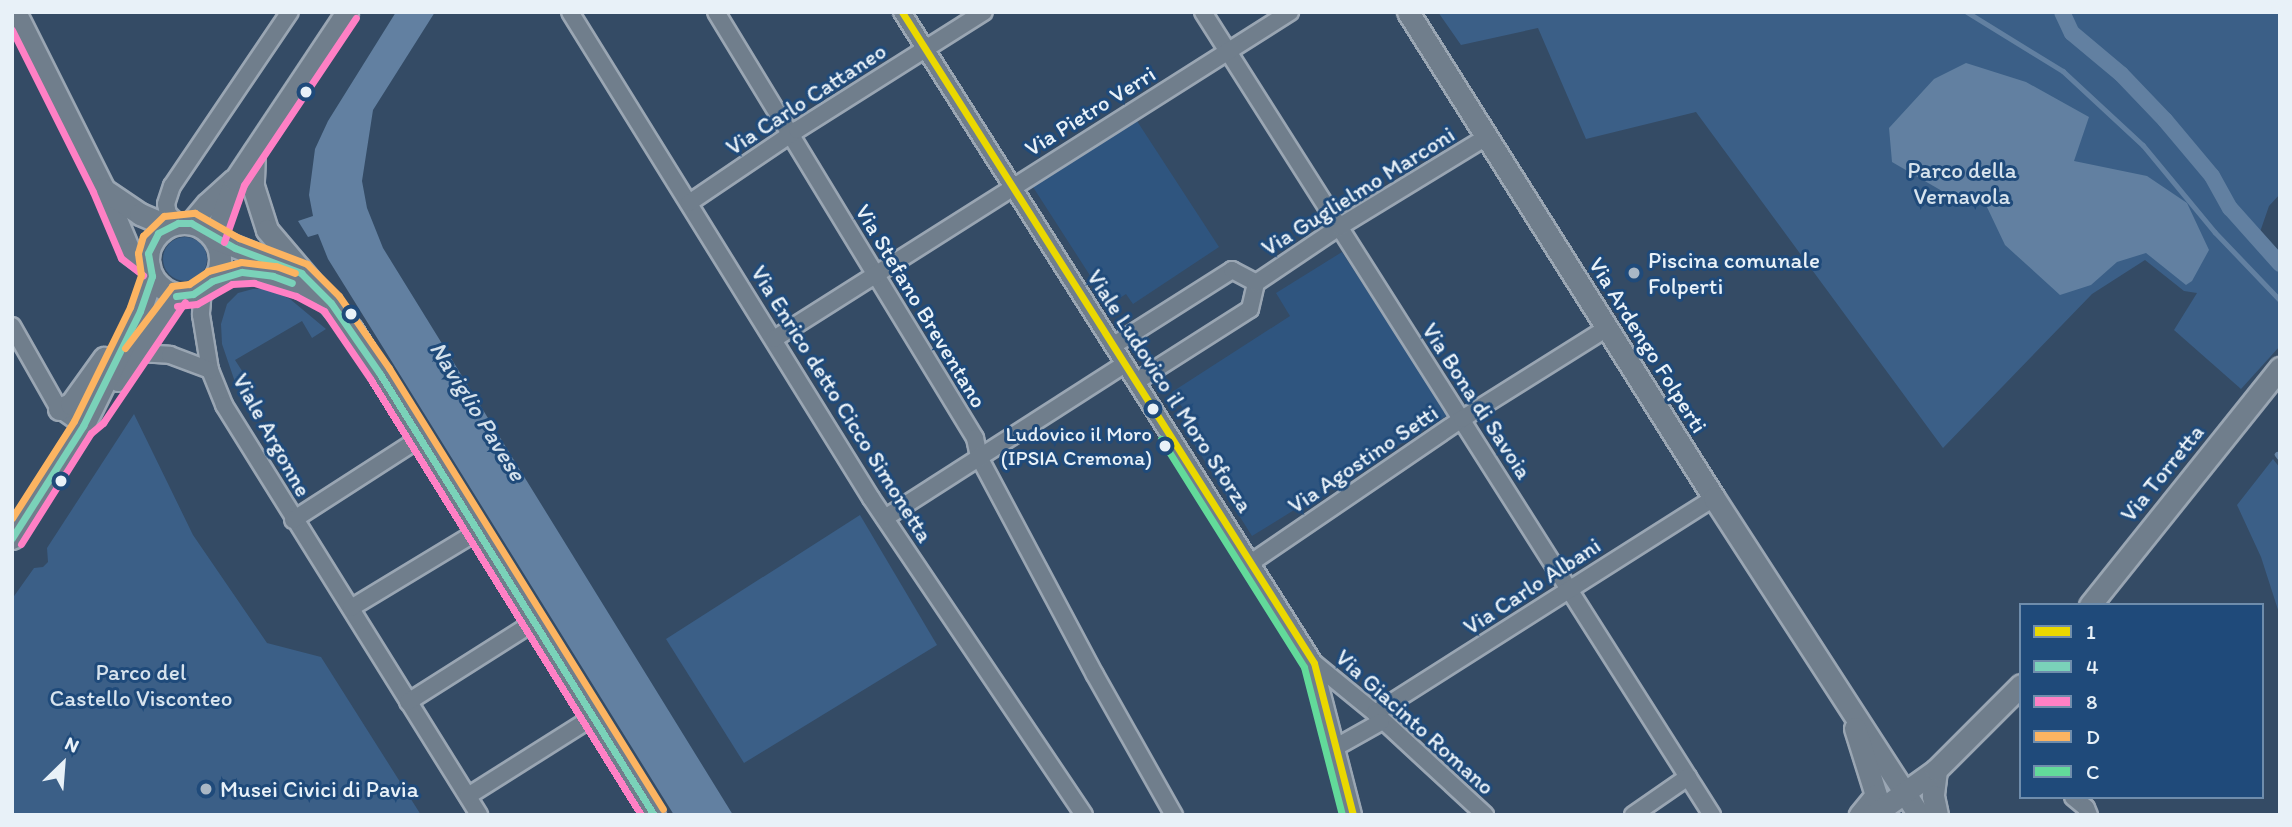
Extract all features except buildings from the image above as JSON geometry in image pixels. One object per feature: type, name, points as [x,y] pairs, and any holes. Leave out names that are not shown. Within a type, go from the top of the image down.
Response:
[{"type":"street","points":[[15,12],[103,188],[130,253],[176,296]]},
{"type":"street","points":[[179,224],[168,214],[166,204],[172,186],[290,12]]},
{"type":"street","points":[[207,285],[220,260],[214,238],[235,180],[347,12]]},
{"type":"street","name":"Via Enrico detto Cicco Simonetta","points":[[570,12],[885,518],[1084,815]]},
{"type":"street","name":"Via Stefano Breventano","points":[[716,12],[975,438],[979,457],[1174,815]]},
{"type":"street","name":"Viale Ludovico il Moro Sforza","points":[[902,12],[924,51],[1137,381],[1314,663],[1338,746],[1353,815]]},
{"type":"street","name":"Via Carlo Cattaneo","points":[[689,203],[790,134],[984,12]]},
{"type":"street","name":"Via Bona di Savoia","points":[[1203,12],[1712,815]]},
{"type":"street","name":"Via Pietro Verri","points":[[774,339],[1290,12]]},
{"type":"street","name":"Via Ardengo Folperti","points":[[1408,12],[1714,498],[1919,815]]},
{"type":"street","name":"Via Guglielmo Marconi","points":[[1137,381],[1250,309],[1256,283],[1339,227],[1485,138]]},
{"type":"street","points":[[254,152],[253,186],[267,230],[301,273],[331,303],[420,438],[593,717],[649,813]]},
{"type":"street","points":[[12,538],[83,426],[95,417],[129,346],[150,271],[152,242],[207,204],[235,180]]},
{"type":"street","points":[[103,188],[140,214],[179,224],[301,273]]},
{"type":"street","name":"Via Guglielmo Marconi","points":[[1114,345],[1232,270],[1256,283]]},
{"type":"street","points":[[59,409],[71,404],[106,356],[129,346],[176,296],[229,274],[255,272],[300,286],[331,303]]},
{"type":"street","name":"Viale Argonne","points":[[207,285],[201,315],[210,370],[224,405],[293,520],[351,608],[479,815]]},
{"type":"street","points":[[12,326],[59,409],[83,426]]},
{"type":"street","name":"Via Agostino Setti","points":[[1252,562],[1462,419],[1608,328]]},
{"type":"street","points":[[129,346],[170,355],[210,370]]},
{"type":"street","points":[[885,518],[1125,364]]},
{"type":"street","name":"Via Torretta","points":[[2092,603],[2278,374]]},
{"type":"street","name":"Viale Argonne","points":[[293,520],[420,438]]},
{"type":"street","name":"Via Carlo Albani","points":[[1338,746],[1570,588],[1714,498]]},
{"type":"street","points":[[351,608],[478,531]]},
{"type":"street","points":[[408,702],[534,622]]},
{"type":"street","name":"Via Giacinto Romano","points":[[1314,663],[1378,717],[1485,815]]},
{"type":"street","points":[[1873,815],[1936,770],[2019,687]]},
{"type":"street","name":"Via Ardengo Folperti","points":[[1847,703],[1876,795],[1860,815]]},
{"type":"street","points":[[468,796],[593,717]]},
{"type":"street","points":[[1936,770],[1933,796],[1937,815]]},
{"type":"street","points":[[1633,815],[1688,777]]},
{"type":"street","points":[[2075,799],[2086,808],[2089,815]]},
{"type":"shaded area","points":[[1137,121],[1219,247],[1133,304],[1126,294],[1109,305],[1033,187]]},
{"type":"shaded area","points":[[1342,252],[1448,415],[1252,536],[1187,433],[1199,425],[1190,411],[1186,413],[1172,392],[1290,316],[1276,293]]},
{"type":"green space","name":"Parco della Vernavola","points":[[1438,12],[2280,12],[2280,194],[2269,206],[2260,232],[2280,255],[2280,346],[2241,389],[2174,330],[2197,293],[2184,291],[2145,260],[2092,294],[1943,448],[1696,112],[1586,139],[1538,28],[1461,45]]},
{"type":"green space","points":[[185,237],[194,238],[201,243],[206,250],[206,268],[201,275],[194,280],[185,281],[176,280],[169,275],[164,268],[163,259],[164,250],[169,243],[176,238]]},
{"type":"green space","points":[[269,289],[290,299],[326,329],[312,338],[302,321],[235,360],[246,377],[236,385],[222,344],[221,324],[227,304],[238,293]]},
{"type":"green space","name":"Parco del Castello Visconteo","points":[[134,414],[193,535],[267,643],[321,657],[421,815],[12,815],[12,599],[34,568],[43,567],[48,562],[47,548]]},
{"type":"green space","points":[[2273,459],[2280,468],[2280,616],[2261,557],[2237,505]]},
{"type":"green space","points":[[860,515],[937,645],[744,763],[666,639]]},
{"type":"water","name":"Naviglio Pavese","points":[[396,12],[435,12],[373,110],[362,181],[367,208],[383,248],[733,815],[674,815],[328,259],[318,234],[308,237],[298,221],[313,216],[309,195],[315,149],[328,121]]},
{"type":"water","points":[[1966,63],[2026,82],[2089,117],[2074,161],[2147,176],[2187,203],[2209,250],[2192,281],[2186,285],[2146,253],[2117,262],[2091,285],[2060,295],[2005,245],[1986,205],[1942,191],[1892,162],[1889,128],[1934,79]]},
{"type":"waterway","points":[[1967,12],[2063,71],[2143,145],[2215,232],[2280,300]]},
{"type":"waterway","points":[[2062,12],[2072,33],[2121,74],[2165,120],[2212,176],[2230,208],[2280,264]]},
{"type":"waterway","points":[[2277,454],[2280,458]]},
{"type":"transit line","name":"1","points":[[902,12],[1314,663],[1353,815]]},
{"type":"transit line","name":"8","points":[[224,242],[244,185],[356,18]]},
{"type":"transit line","name":"8","points":[[12,30],[93,192],[121,258],[143,275]]},
{"type":"transit line","name":"D","points":[[12,518],[74,421],[130,307],[141,275],[138,253],[143,236],[164,216],[195,213],[239,238],[307,264],[339,296],[389,368],[663,809]]},
{"type":"transit line","name":"4","points":[[152,276],[148,253],[158,233],[178,223],[191,223],[235,248],[301,273],[331,303],[380,374],[654,815]]},
{"type":"transit line","name":"D","points":[[125,348],[172,286],[189,284],[208,271],[241,262],[276,266],[295,273]]},
{"type":"transit line","name":"4","points":[[176,296],[193,294],[212,281],[242,272],[273,276],[292,283]]},
{"type":"transit line","name":"4","points":[[12,538],[83,426],[140,311],[152,276]]},
{"type":"transit line","name":"8","points":[[177,306],[197,304],[232,284],[254,283],[296,296],[324,311],[371,380],[641,815]]},
{"type":"transit line","name":"8","points":[[21,544],[91,433],[103,423],[185,302]]},
{"type":"transit line","name":"C","points":[[1161,439],[1304,667],[1342,815]]},
{"type":"place","name":"Piscina comunale Folperti","points":[[1634,273]]},
{"type":"place","name":"Ludovico il Moro (IPSIA Cremona)","points":[[1165,446]]},
{"type":"place","name":"Musei Civici di Pavia","points":[[206,789]]}]
